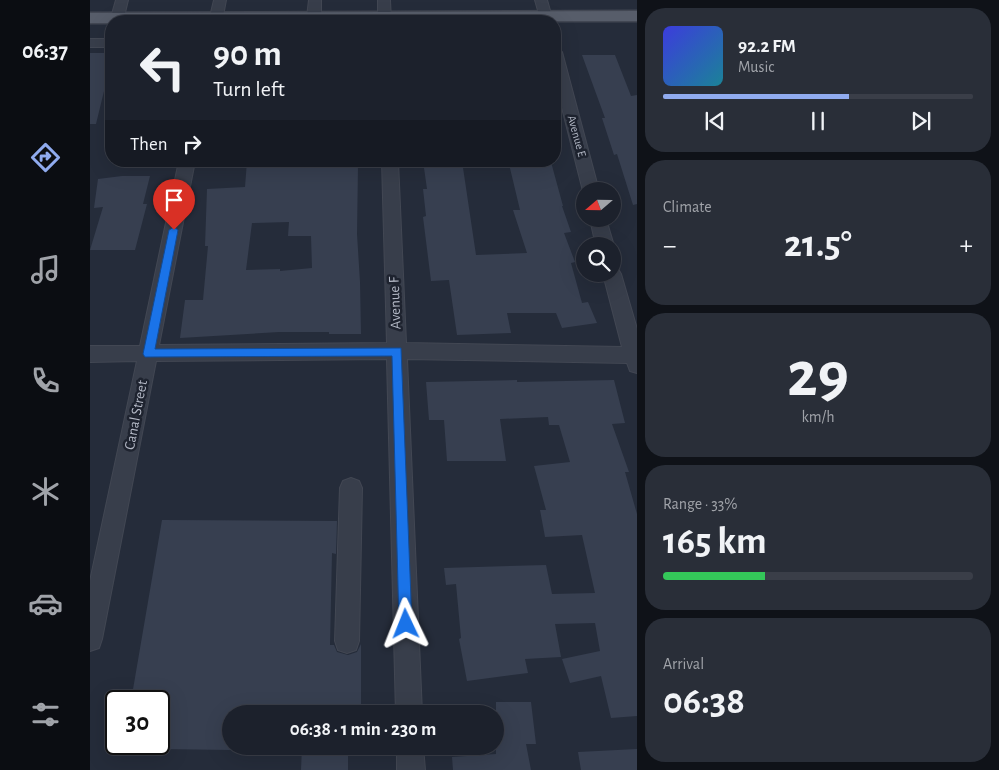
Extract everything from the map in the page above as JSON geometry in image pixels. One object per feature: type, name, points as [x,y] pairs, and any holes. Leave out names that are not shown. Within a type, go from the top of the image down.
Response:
[{"type":"main road","points":[[255,15],[314,9],[385,13],[545,13],[636,16]]},
{"type":"main road","points":[[90,18],[105,19]]},
{"type":"street","points":[[119,15],[122,0]]},
{"type":"street","points":[[217,15],[220,0]]},
{"type":"street","points":[[90,43],[105,42]]},
{"type":"street","name":"Avenue E","points":[[561,75],[589,182]]},
{"type":"street","name":"Canal Street","points":[[90,639],[186,167]]},
{"type":"street","name":"Avenue F","points":[[390,167],[409,705]]},
{"type":"street","points":[[90,354],[397,351],[636,358],[614,282]]},
{"type":"street","points":[[347,640],[350,488]]},
{"type":"street","points":[[410,755],[411,770]]},
{"type":"building","points":[[90,53],[105,53],[105,87],[96,124],[90,124]]},
{"type":"building","points":[[582,55],[615,55],[631,96],[637,95],[637,204],[633,205],[617,154],[614,155],[602,118],[605,118]]},
{"type":"building","points":[[247,167],[358,167],[357,234],[361,334],[279,332],[180,338],[185,300],[203,300],[208,246],[205,246],[207,189],[245,187]],"holes":[[[289,222],[288,236],[311,236],[312,268],[280,271],[280,269],[246,270],[252,223]]]},
{"type":"building","points":[[424,167],[463,167],[476,255],[527,253],[513,210],[520,210],[510,167],[552,167],[571,232],[564,233],[575,262],[571,263],[582,303],[588,302],[597,323],[562,328],[556,313],[507,313],[511,333],[457,335],[449,280],[431,281],[423,217],[426,216],[423,189],[427,189]]},
{"type":"building","points":[[122,176],[150,176],[143,204],[147,204],[135,250],[90,250],[103,207],[94,208],[98,179]]},
{"type":"building","points":[[517,380],[517,382],[614,380],[625,423],[612,424],[629,472],[625,472],[637,514],[637,716],[611,718],[601,676],[570,683],[562,659],[600,651],[595,623],[555,624],[561,657],[525,659],[528,673],[467,681],[459,639],[461,638],[456,584],[446,585],[444,568],[546,565],[552,594],[595,593],[582,535],[545,537],[540,510],[546,510],[534,466],[570,462],[559,425],[549,425],[548,417],[500,419],[506,461],[447,461],[444,420],[429,420],[426,382]]},
{"type":"building","points":[[162,520],[337,521],[336,554],[332,553],[330,645],[334,645],[337,652],[348,655],[357,652],[361,644],[361,705],[222,705],[222,750],[170,749],[170,690],[133,690]]},
{"type":"building","points":[[496,702],[531,702],[536,744],[526,744],[531,770],[453,770],[452,757],[504,755],[504,705],[496,705]]},
{"type":"building","points":[[637,749],[637,770],[581,770],[578,752]]},
{"type":"building","points":[[302,755],[348,755],[348,770],[301,770]]},
{"type":"route","points":[[174,230],[148,354],[397,351],[400,488],[406,624]]}]
